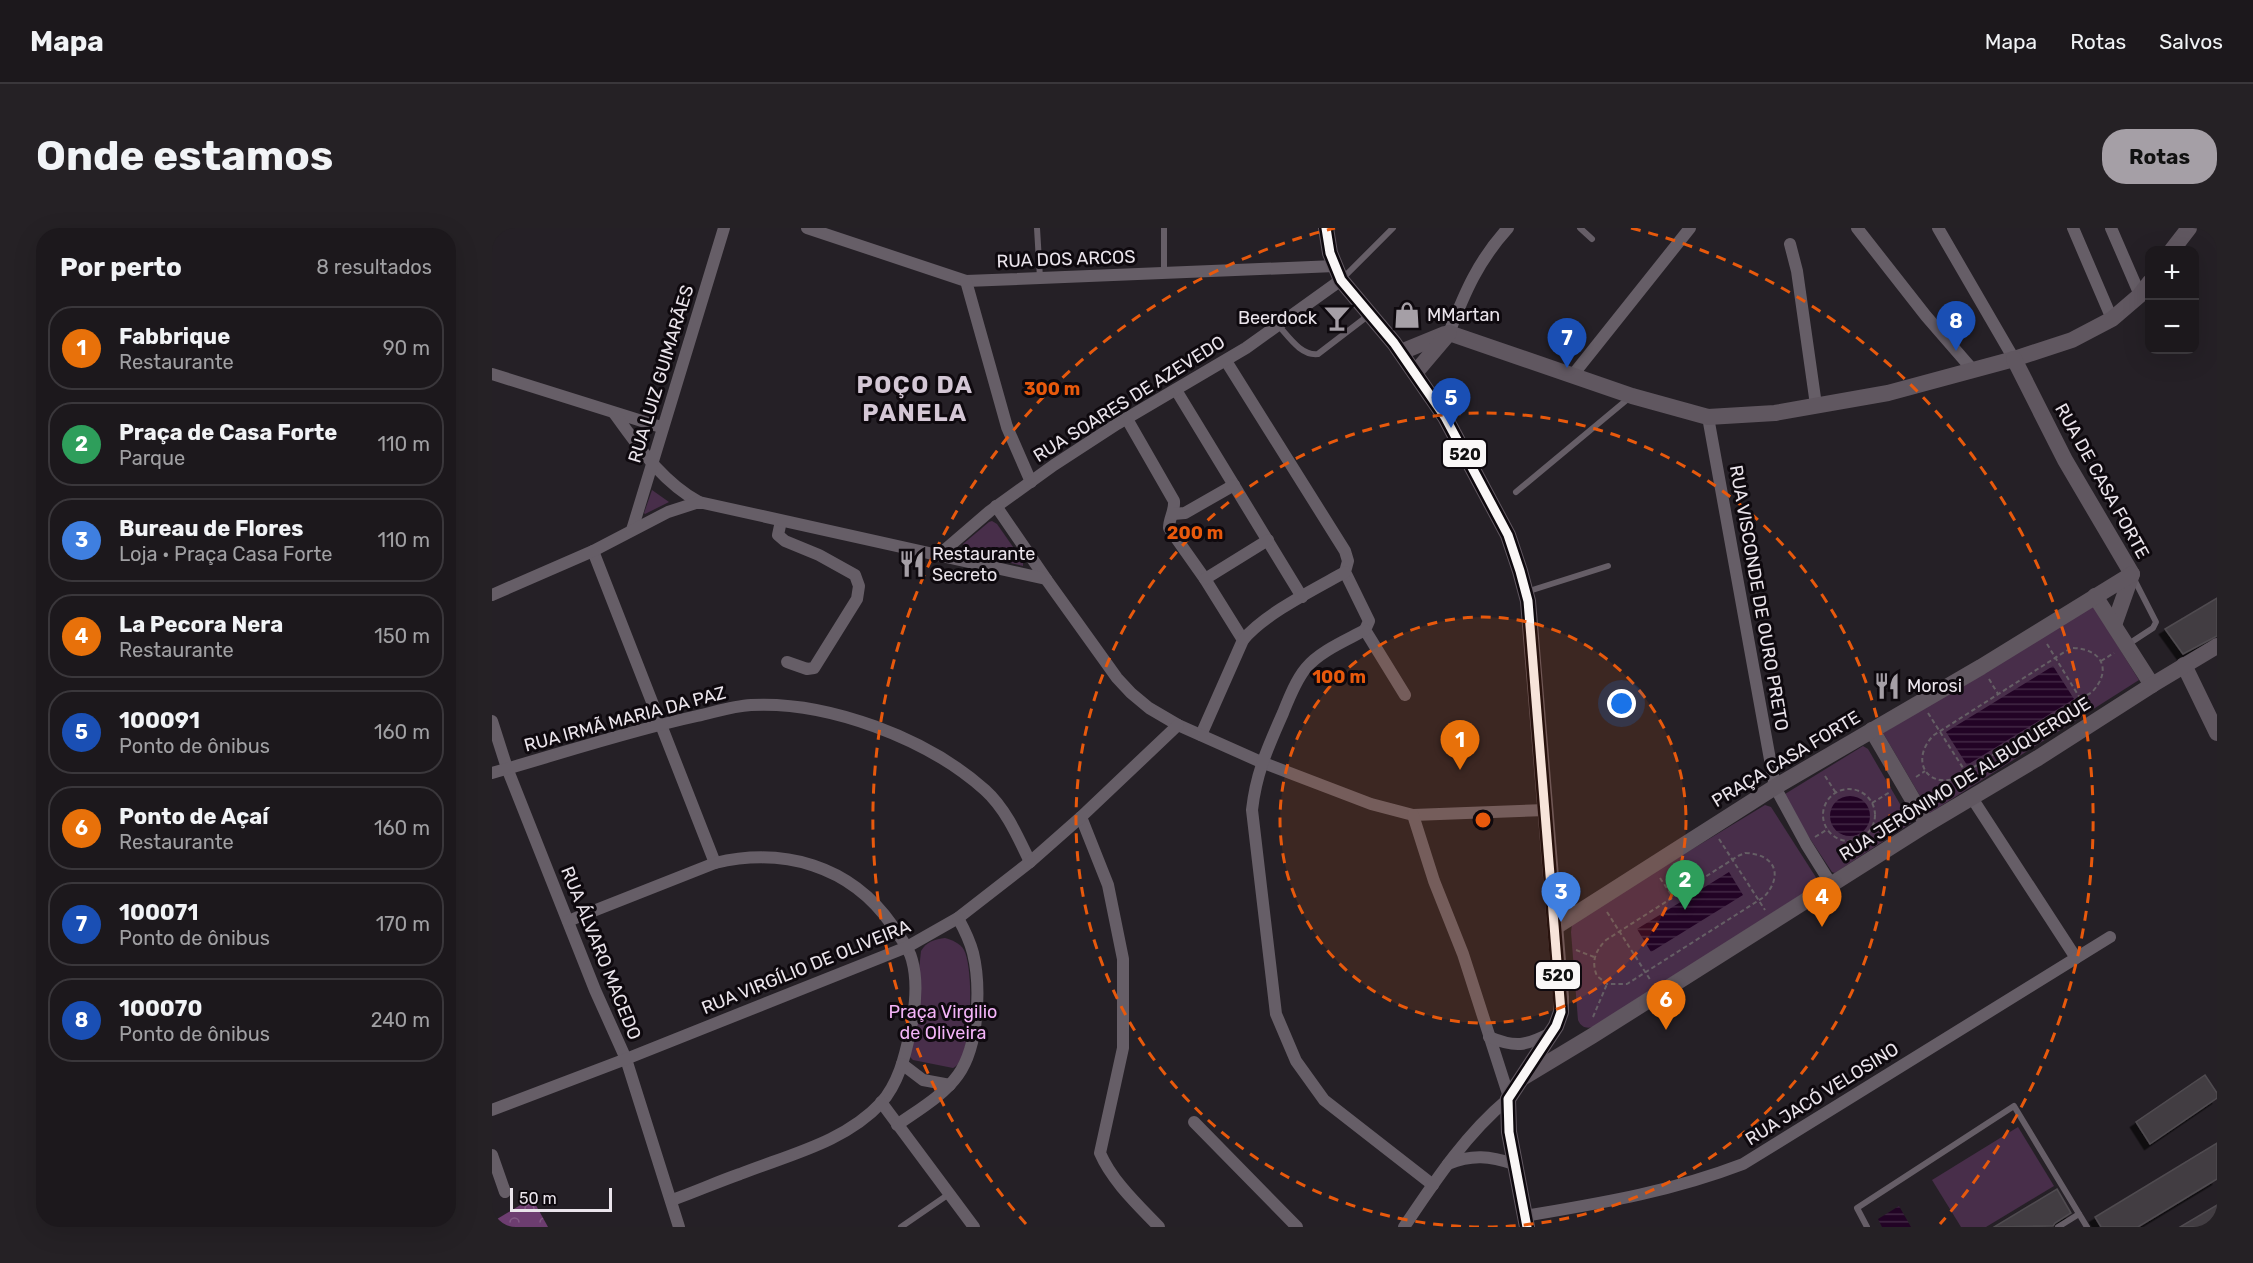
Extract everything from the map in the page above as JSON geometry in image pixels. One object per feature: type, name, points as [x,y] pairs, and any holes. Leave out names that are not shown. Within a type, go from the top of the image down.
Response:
[{"type":"street","name":"RUA LUIZ GUIMARÃES","points":[[632,530],[653,465],[661,428],[724,228]]},
{"type":"street","name":"RUA DOS ARCOS","points":[[807,228],[966,281],[1164,273],[1338,273]]},
{"type":"street","points":[[1326,228],[1338,273],[1401,352],[1445,417],[1508,535],[1526,592],[1557,926],[1561,1012],[1552,1033],[1509,1098],[1486,1119],[1447,1164],[1404,1227]]},
{"type":"street","points":[[1415,373],[1449,333],[1467,285],[1479,263],[1508,228]]},
{"type":"street","points":[[1572,376],[1690,228]]},
{"type":"street","points":[[1857,228],[1926,316],[1972,369]]},
{"type":"street","points":[[1938,228],[2014,359]]},
{"type":"street","points":[[2073,228],[2112,319]]},
{"type":"street","points":[[1401,352],[1449,333],[1632,396],[1708,417],[1775,414],[1888,393],[2014,359],[2072,340],[2112,319],[2145,288],[2111,228]]},
{"type":"street","points":[[2175,246],[2189,228]]},
{"type":"street","points":[[1790,244],[1797,271],[1816,405]]},
{"type":"street","name":"RUA SOARES DE AZEVEDO","points":[[940,554],[996,506],[1031,482],[1127,419],[1226,361],[1278,325],[1338,273]]},
{"type":"street","points":[[966,281],[1007,427],[1031,482]]},
{"type":"street","name":"RUA DE CASA FORTE","points":[[2014,359],[2065,460],[2132,574],[2114,626]]},
{"type":"street","points":[[1226,361],[1345,551],[1348,561],[1345,572],[1369,621],[1365,630],[1322,655],[1307,667],[1288,700],[1261,762],[1255,784],[1252,810],[1276,1014],[1296,1061],[1324,1100],[1432,1185]]},
{"type":"street","points":[[492,374],[661,428]]},
{"type":"street","points":[[1176,390],[1302,597]]},
{"type":"street","points":[[614,412],[653,465],[672,485],[699,502],[1046,579]]},
{"type":"street","name":"RUA VISCONDE DE OURO PRETO","points":[[1708,417],[1775,787],[1831,884]]},
{"type":"street","points":[[1127,419],[1174,501],[1169,528],[1243,640]]},
{"type":"street","points":[[1173,514],[1185,513],[1234,485]]},
{"type":"street","points":[[492,595],[593,551],[668,512],[699,502]]},
{"type":"street","points":[[996,506],[1117,678],[1149,708],[1178,724],[1261,762],[1371,804],[1413,815],[1546,810]]},
{"type":"street","points":[[781,521],[778,535],[785,541],[819,555],[855,575],[860,586],[857,599],[814,668],[807,669],[787,662]]},
{"type":"street","points":[[1204,579],[1268,540]]},
{"type":"street","points":[[593,551],[715,863]]},
{"type":"street","points":[[1201,735],[1243,640],[1251,630],[1345,572]]},
{"type":"street","name":"PRAÇA CASA FORTE","points":[[1557,926],[1775,787],[2040,631],[2132,574]]},
{"type":"street","points":[[2096,596],[2152,685]]},
{"type":"street","points":[[1365,630],[1405,695]]},
{"type":"street","name":"RUA JERÔNIMO DE ALBUQUERQUE","points":[[1521,1078],[2217,646]]},
{"type":"street","points":[[2184,665],[2217,733]]},
{"type":"street","name":"RUA IRMÃ MARIA DA PAZ","points":[[492,773],[659,724],[750,705],[815,708],[874,726],[938,756],[986,790],[1012,824],[1030,862]]},
{"type":"street","name":"RUA ÁLVARO MACEDO","points":[[492,721],[507,768],[595,990],[626,1059],[680,1227]]},
{"type":"street","name":"RUA VIRGÍLIO DE OLIVEIRA","points":[[492,1110],[908,948],[958,918],[1030,862],[1081,817],[1178,724]]},
{"type":"street","points":[[1872,730],[1927,824]]},
{"type":"street","points":[[1975,796],[2076,958]]},
{"type":"street","points":[[1413,815],[1434,881],[1463,954],[1509,1098],[1509,1132],[1526,1221]]},
{"type":"street","points":[[1081,817],[1108,885],[1123,959],[1123,1048],[1100,1153],[1104,1163],[1129,1195],[1159,1227]]},
{"type":"street","points":[[568,921],[715,863],[733,859],[776,857],[802,861],[846,879],[880,910],[908,948],[914,967],[914,1009],[902,1064],[889,1093],[881,1102],[864,1118],[823,1142],[672,1200]]},
{"type":"street","points":[[897,1125],[950,1085],[960,1072],[969,1050],[976,1020],[976,985],[973,952],[958,918]]},
{"type":"street","name":"RUA JACÓ VELOSINO","points":[[1526,1221],[1686,1184],[1743,1164],[2110,937]]},
{"type":"street","points":[[1489,1037],[1517,1046],[1552,1033]]},
{"type":"street","points":[[902,1064],[923,1080],[950,1085]]},
{"type":"street","points":[[881,1102],[974,1227]]},
{"type":"street","points":[[1194,1122],[1297,1227]]},
{"type":"street","points":[[492,1155],[505,1192]]},
{"type":"street","points":[[1447,1164],[1463,1158],[1478,1156],[1514,1164]]},
{"type":"lane","points":[[1038,228],[1040,278]]},
{"type":"lane","points":[[1164,228],[1164,273]]},
{"type":"lane","points":[[1338,273],[1393,228]]},
{"type":"lane","points":[[1580,228],[1592,239]]},
{"type":"lane","points":[[1278,325],[1301,350],[1311,355],[1318,354],[1370,315]]},
{"type":"lane","points":[[1516,492],[1632,396]]},
{"type":"lane","points":[[1526,592],[1608,566]]},
{"type":"lane","points":[[2127,645],[2153,628],[2156,622],[2132,574]]},
{"type":"lane","points":[[1867,1227],[1857,1208],[2014,1106],[2087,1227]]},
{"type":"lane","points":[[901,1227],[950,1194]]},
{"type":"lane","points":[[2058,1227],[2079,1214]]},
{"type":"path","points":[[2040,631],[2095,723]]},
{"type":"path","points":[[2080,648],[2094,653],[2101,661],[2102,679],[2092,692],[2081,700],[1955,779],[1941,781],[1925,772],[1922,755],[1929,740],[2056,658],[2066,651],[2080,648]]},
{"type":"path","points":[[1923,699],[1925,707],[1966,773],[1975,796]]},
{"type":"path","points":[[1817,763],[1836,793]]},
{"type":"path","points":[[1872,803],[1903,784]]},
{"type":"path","points":[[1843,790],[1859,791],[1872,803],[1875,817],[1869,832],[1855,840],[1839,839],[1828,829],[1824,821],[1825,805],[1836,793],[1843,790]]},
{"type":"path","points":[[1712,826],[1758,901]]},
{"type":"path","points":[[1745,853],[1765,858],[1774,867],[1774,884],[1769,892],[1627,984],[1607,984],[1597,976],[1594,969],[1594,957],[1600,945],[1732,860],[1745,853]]},
{"type":"path","points":[[1655,870],[1673,897]]},
{"type":"path","points":[[1601,896],[1602,903],[1660,992]]},
{"type":"path","points":[[1576,950],[1594,957]]},
{"type":"path","points":[[1592,1036],[1588,1029],[1607,984]]},
{"type":"green space","points":[[652,490],[669,502],[645,514],[644,513]]},
{"type":"green space","points":[[989,522],[997,524],[1023,561],[1023,566],[964,552],[963,544]]},
{"type":"green space","points":[[2093,606],[2139,680],[1930,813],[1883,733]]},
{"type":"green space","points":[[1863,746],[1868,749],[1911,823],[1835,873],[1832,872],[1785,801],[1785,794]]},
{"type":"green space","points":[[1765,805],[1771,807],[1817,879],[1815,886],[1593,1027],[1582,1026],[1578,1020],[1572,924]]},
{"type":"green space","name":"Praça Virgilio de Oliveira","points":[[945,938],[958,944],[964,950],[969,975],[968,1032],[960,1061],[953,1068],[913,1060],[910,1057],[921,951],[925,945]]},
{"type":"green space","points":[[2018,1127],[2054,1186],[1986,1227],[1961,1227],[1932,1180]]},
{"type":"green space","points":[[532,1198],[548,1227],[492,1227],[492,1222]]},
{"type":"shaded area","points":[[2053,666],[2074,699],[1967,765],[1946,732]]},
{"type":"shaded area","points":[[1850,796],[1864,802],[1870,816],[1864,830],[1850,836],[1836,830],[1830,816],[1836,802]]},
{"type":"shaded area","points":[[1729,872],[1743,895],[1651,952],[1637,929]]},
{"type":"shaded area","points":[[1899,1206],[1911,1227],[1882,1227],[1878,1219]]},
{"type":"building","points":[[2217,598],[2217,636],[2183,654],[2165,629]]},
{"type":"building","points":[[2205,1075],[2217,1093],[2217,1098],[2150,1144],[2136,1122]]},
{"type":"building","points":[[2217,1143],[2217,1179],[2138,1227],[2101,1227],[2095,1217]]},
{"type":"building","points":[[2057,1189],[2071,1213],[2053,1226],[1994,1227]]},
{"type":"building","points":[[2217,1205],[2217,1227],[2180,1227]]},
{"type":"transit line","name":"520","points":[[1326,228],[1330,253],[1341,280],[1394,343],[1445,417],[1508,535],[1528,601],[1561,1012],[1556,1026],[1508,1099],[1509,1132],[1527,1227]]},
{"type":"place","name":"MMartan","points":[[1407,315]]},
{"type":"place","name":"Beerdock","points":[[1337,318]]},
{"type":"place","name":"100070","points":[[1956,351]]},
{"type":"place","name":"100071","points":[[1567,368]]},
{"type":"place","name":"100091","points":[[1451,428]]},
{"type":"place","name":"Restaurante Secreto","points":[[912,564]]},
{"type":"place","name":"Morosi","points":[[1887,686]]},
{"type":"place","name":"Fabbrique","points":[[1460,770]]},
{"type":"place","name":"Praça de Casa Forte","points":[[1685,910]]},
{"type":"place","name":"Bureau de Flores","points":[[1561,922]]},
{"type":"place","name":"La Pecora Nera","points":[[1822,927]]},
{"type":"place","name":"Ponto de Açaí","points":[[1666,1030]]},
{"type":"district","name":"POÇO DA PANELA","points":[[915,399]]}]
